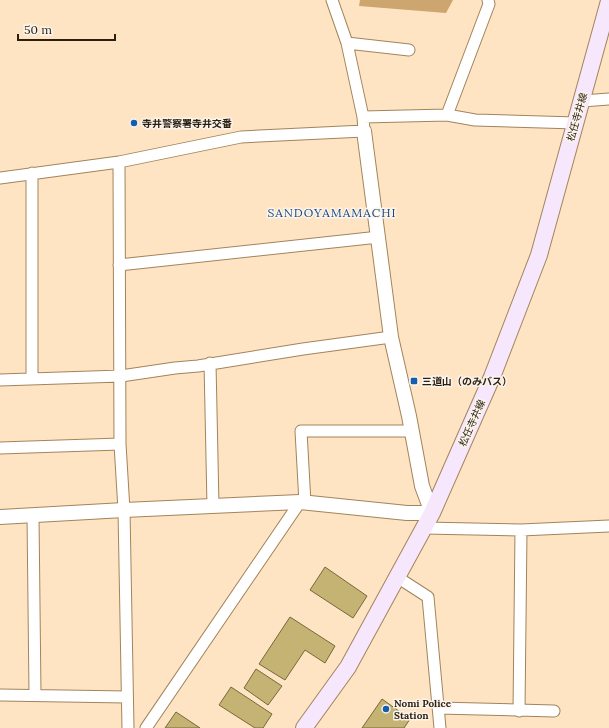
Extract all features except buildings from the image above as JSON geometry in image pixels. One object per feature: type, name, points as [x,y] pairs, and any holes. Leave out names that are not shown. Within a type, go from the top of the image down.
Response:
[{"type":"main road","name":"松任寺井線","points":[[304,728],[348,667],[424,528],[492,377],[539,255],[609,0]]},
{"type":"street","points":[[0,518],[124,510],[303,502],[407,513],[432,513],[422,486],[409,416],[391,337],[363,124],[347,43],[332,0]]},
{"type":"street","points":[[447,115],[489,4],[488,0]]},
{"type":"street","points":[[347,43],[409,50]]},
{"type":"street","points":[[582,101],[609,99]]},
{"type":"street","points":[[0,178],[119,162],[241,137],[447,115],[475,120],[576,123]]},
{"type":"street","points":[[119,162],[121,376],[120,444],[124,510],[128,728]]},
{"type":"street","points":[[32,173],[32,378]]},
{"type":"street","points":[[119,265],[379,237]]},
{"type":"street","points":[[0,380],[121,376],[391,337]]},
{"type":"street","points":[[210,364],[213,506]]},
{"type":"street","points":[[146,728],[303,502],[301,431],[411,431]]},
{"type":"street","points":[[0,448],[120,444]]},
{"type":"street","points":[[33,515],[35,695]]},
{"type":"street","points":[[424,528],[522,530],[609,526]]},
{"type":"street","points":[[519,710],[522,530]]},
{"type":"street","points":[[396,578],[428,597],[440,728]]},
{"type":"street","points":[[0,695],[127,697]]},
{"type":"street","points":[[438,708],[554,711]]},
{"type":"shaded area","points":[[360,0],[453,0],[446,13],[359,6]]},
{"type":"place","name":"寺井警察署寺井交番","points":[[134,123]]},
{"type":"place","name":"三道山（のみバス）","points":[[414,381]]},
{"type":"place","name":"Nomi Police Station","points":[[386,709]]},
{"type":"district","name":"SANDOYAMAMACHI","points":[[332,212]]}]
